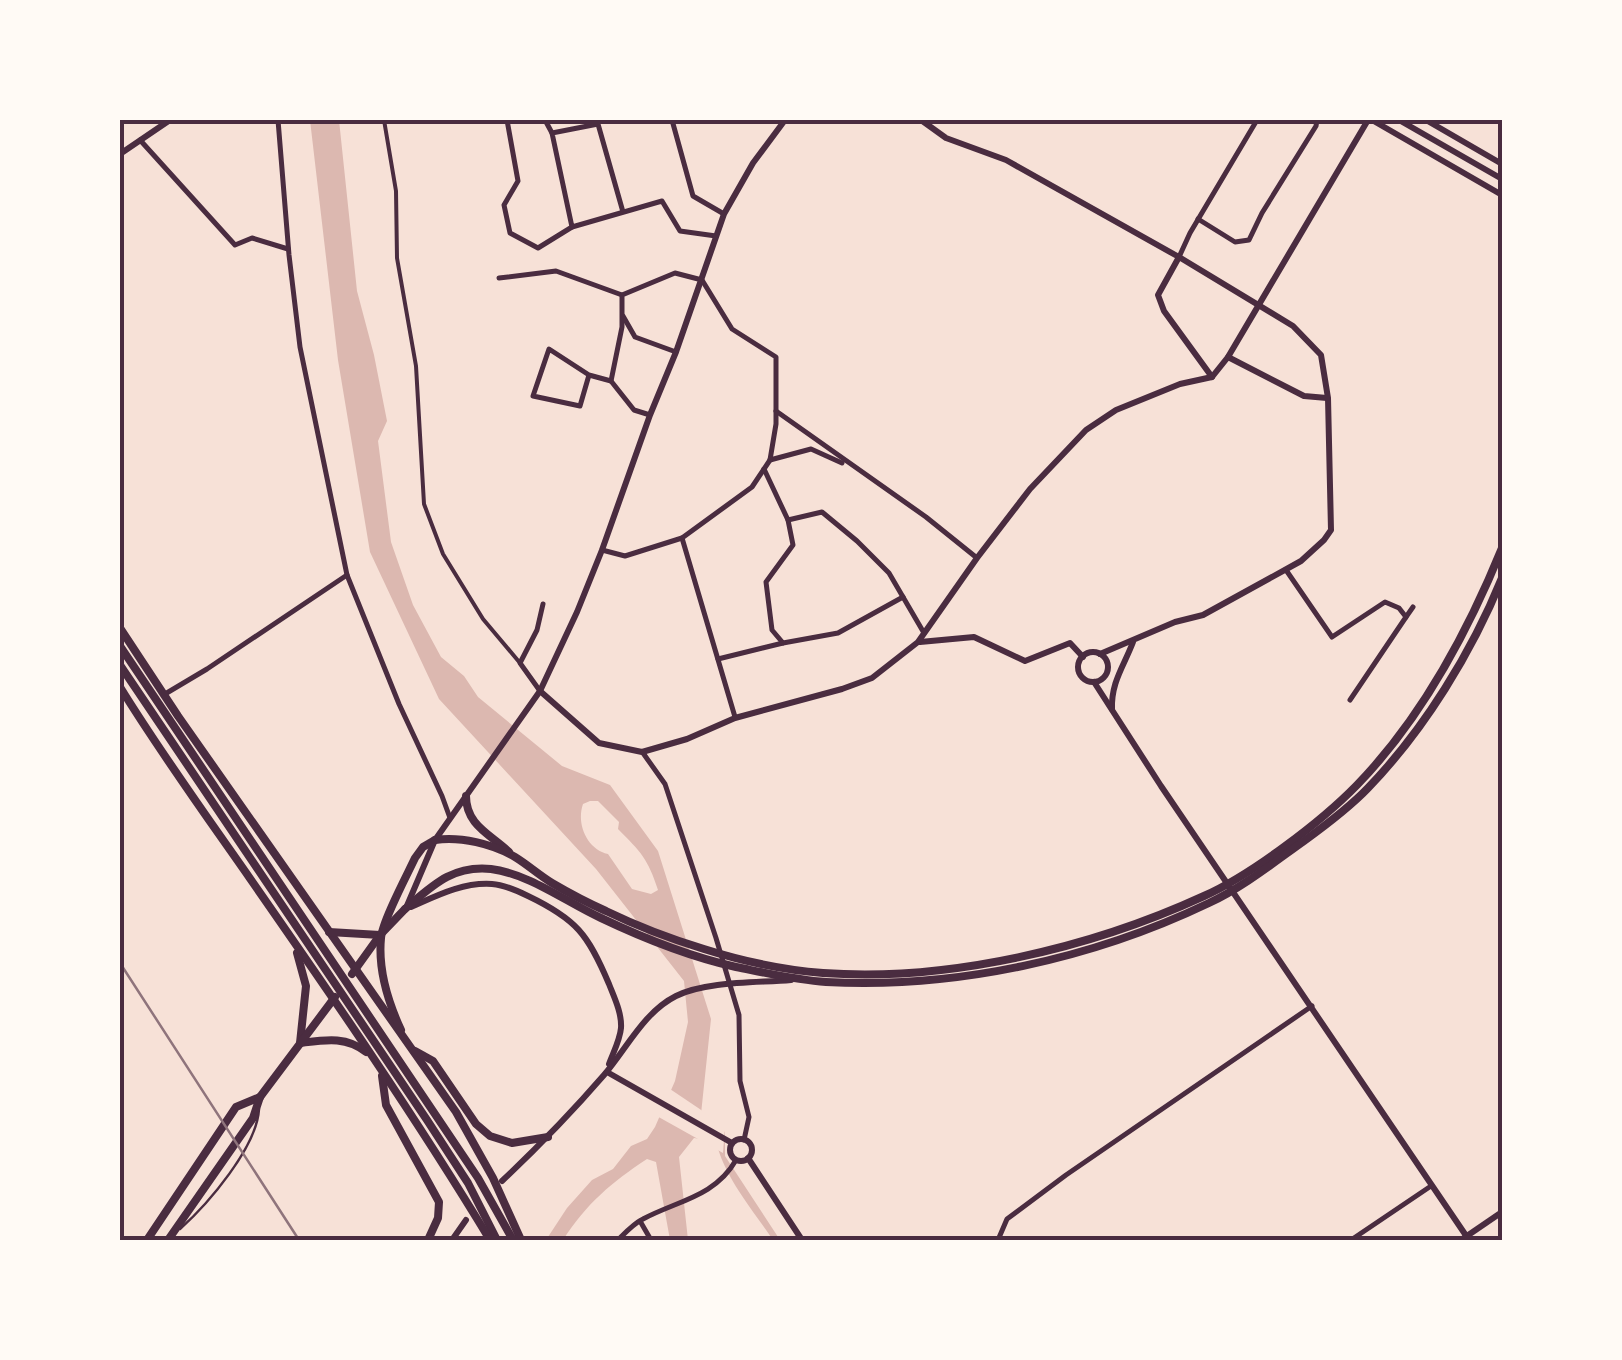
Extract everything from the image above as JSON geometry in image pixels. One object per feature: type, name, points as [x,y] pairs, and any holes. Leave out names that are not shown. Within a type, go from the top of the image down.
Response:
[{"type":"main road","points":[[1258,870],[1356,786],[1401,733],[1464,636],[1502,548]]},
{"type":"main road","points":[[748,965],[825,982],[925,980],[1004,969],[1114,941],[1210,898],[1328,823],[1368,789],[1412,736],[1475,639],[1502,578]]},
{"type":"main road","points":[[120,628],[476,1146],[521,1240]]},
{"type":"main road","points":[[120,646],[478,1178],[513,1240]]},
{"type":"main road","points":[[120,665],[468,1184],[493,1240]]},
{"type":"main road","points":[[120,687],[493,1240]]},
{"type":"main road","points":[[467,795],[470,820],[550,886],[601,918],[697,956],[748,965],[838,973],[922,971],[983,964],[1112,932],[1210,898]]},
{"type":"main road","points":[[512,855],[450,838],[423,847],[414,858],[380,935],[384,975],[390,1006],[410,1046],[433,1061],[476,1124],[490,1136],[512,1144],[548,1137]]},
{"type":"main road","points":[[168,1240],[253,1118],[260,1098],[380,935],[405,910],[440,880],[464,871],[507,872],[550,886]]},
{"type":"main road","points":[[329,932],[380,935]]},
{"type":"main road","points":[[294,944],[306,986],[300,1043]]},
{"type":"main road","points":[[364,1044],[370,1025],[377,1020],[390,1020]]},
{"type":"main road","points":[[300,1043],[348,1041],[372,1056]]},
{"type":"main road","points":[[382,1071],[386,1105],[439,1202],[438,1218],[428,1240]]},
{"type":"main road","points":[[147,1240],[236,1107],[260,1098]]},
{"type":"street","points":[[120,154],[170,120]]},
{"type":"street","points":[[278,120],[300,346],[346,575],[450,818]]},
{"type":"street","points":[[384,120],[396,191],[398,258],[416,366],[424,504],[444,554],[483,619],[540,691],[599,742],[642,752],[687,740],[735,718],[872,678],[918,642],[1030,489],[1086,430],[1116,410],[1180,384],[1212,376],[1228,357],[1370,120],[1502,195]]},
{"type":"street","points":[[507,120],[518,181],[504,205],[510,233],[538,248],[572,227],[662,201],[680,230],[716,236]]},
{"type":"street","points":[[546,120],[572,227]]},
{"type":"street","points":[[672,120],[693,196],[724,214]]},
{"type":"street","points":[[405,910],[435,840],[540,691],[602,550],[724,214],[753,163],[785,120]]},
{"type":"street","points":[[921,120],[946,138],[1006,160],[1179,256],[1293,326],[1321,355],[1328,398],[1330,530],[1324,540],[1301,561],[1204,615],[1175,622],[1100,654]]},
{"type":"street","points":[[1212,376],[1164,311],[1158,295],[1257,120]]},
{"type":"street","points":[[1198,220],[1236,242],[1249,240],[1317,120]]},
{"type":"street","points":[[1400,120],[1502,179]]},
{"type":"street","points":[[1426,120],[1502,164]]},
{"type":"street","points":[[552,133],[598,124],[623,212]]},
{"type":"street","points":[[140,140],[235,245],[252,238],[289,249]]},
{"type":"street","points":[[499,278],[556,271],[622,295],[674,273],[702,280],[732,330],[776,356],[776,410],[770,460],[752,487],[682,538],[625,556],[602,550]]},
{"type":"street","points":[[611,381],[622,327],[622,295]]},
{"type":"street","points":[[622,314],[635,337],[676,352]]},
{"type":"street","points":[[589,374],[580,406],[533,396],[548,349],[589,374],[611,381],[634,410],[650,414]]},
{"type":"street","points":[[1228,357],[1304,396],[1328,398]]},
{"type":"street","points":[[776,410],[977,558]]},
{"type":"street","points":[[770,460],[811,448],[854,468]]},
{"type":"street","points":[[764,469],[788,520],[793,545],[766,582],[772,630],[783,643]]},
{"type":"street","points":[[788,520],[822,512],[889,573],[924,633]]},
{"type":"street","points":[[682,538],[735,718]]},
{"type":"street","points":[[1286,570],[1332,638],[1385,602],[1399,608],[1406,617]]},
{"type":"street","points":[[164,695],[346,575]]},
{"type":"street","points":[[718,659],[838,634],[903,596]]},
{"type":"street","points":[[520,663],[544,604]]},
{"type":"street","points":[[1350,700],[1413,607]]},
{"type":"street","points":[[918,642],[974,637],[1025,662],[1070,643],[1082,657]]},
{"type":"street","points":[[1112,710],[1118,671],[1134,640]]},
{"type":"street","points":[[1100,654],[1107,662],[1107,673],[1104,678],[1088,681],[1078,668],[1082,657],[1100,654]]},
{"type":"street","points":[[1094,682],[1466,1239],[1502,1212]]},
{"type":"street","points":[[642,752],[665,784],[739,1015],[740,1081],[748,1116],[744,1140]]},
{"type":"street","points":[[405,910],[463,886],[488,884],[514,889],[560,911],[595,952],[620,1016],[621,1030],[606,1072]]},
{"type":"street","points":[[502,1180],[548,1137],[650,1016],[676,996],[712,986],[802,979]]},
{"type":"street","points":[[998,1240],[1007,1219],[1036,1197],[1312,1006]]},
{"type":"street","points":[[606,1072],[732,1143]]},
{"type":"street","points":[[618,1240],[636,1223],[703,1193],[723,1179],[734,1164],[752,1154],[752,1147],[744,1140],[732,1143]]},
{"type":"street","points":[[732,1143],[734,1164]]},
{"type":"street","points":[[748,1158],[802,1240]]},
{"type":"street","points":[[1350,1240],[1432,1185]]},
{"type":"street","points":[[452,1240],[466,1220]]},
{"type":"street","points":[[636,1223],[651,1240]]},
{"type":"shaded area","points":[[310,120],[339,120],[357,291],[387,421],[378,441],[391,542],[413,605],[441,657],[464,676],[478,697],[562,766],[610,785],[658,851],[711,1019],[701,1114],[725,1132],[725,1156],[780,1240],[773,1240],[740,1193],[716,1141],[694,1138],[679,1157],[688,1240],[670,1240],[656,1162],[647,1159],[600,1195],[563,1240],[546,1240],[592,1180],[613,1169],[631,1146],[647,1139],[655,1127],[675,1081],[688,1022],[684,981],[596,869],[439,699],[370,552],[338,360]],"holes":[[[598,801],[643,856],[658,890],[651,894],[632,889],[608,854],[589,841],[582,827],[581,812],[583,804]]]},
{"type":"pier","points":[[667,1087],[725,1126],[723,1153],[655,1115]]},
{"type":"railway","points":[[120,963],[299,1240]]}]
